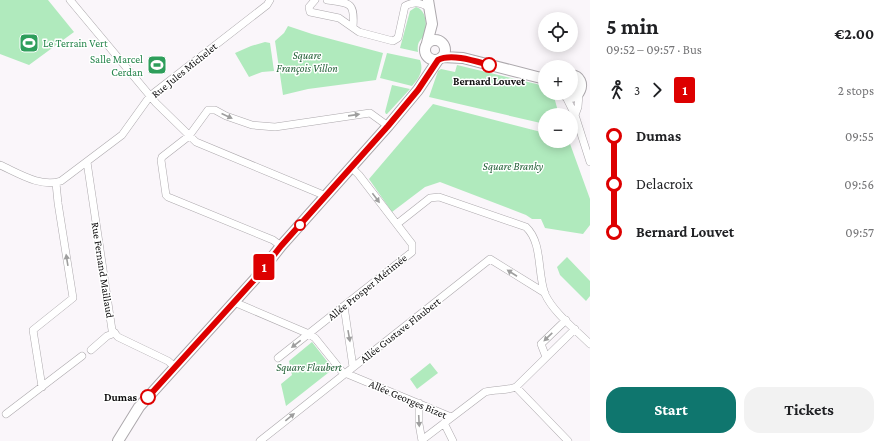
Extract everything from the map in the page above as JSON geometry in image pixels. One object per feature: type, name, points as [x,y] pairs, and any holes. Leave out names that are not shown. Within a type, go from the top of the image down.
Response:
[{"type":"street","points":[[70,0],[150,96],[196,142],[326,196]]},
{"type":"street","name":"Rue Jules Michelet","points":[[56,183],[66,178],[122,135],[150,96],[267,5],[270,0]]},
{"type":"street","points":[[118,441],[139,407],[234,302],[281,246],[388,126],[424,81],[445,50],[432,24],[428,3],[406,3],[398,38],[395,41],[364,34],[339,18],[310,12],[309,7],[315,0]]},
{"type":"street","points":[[327,0],[342,2],[353,8],[354,13],[352,27]]},
{"type":"street","points":[[424,81],[428,57],[425,50],[432,24]]},
{"type":"street","points":[[427,43],[433,40],[442,44],[448,50],[463,58],[538,77]]},
{"type":"street","points":[[428,57],[434,60],[440,58],[463,58]]},
{"type":"street","points":[[578,108],[579,94],[586,82]]},
{"type":"street","points":[[579,94],[590,90]]},
{"type":"street","points":[[281,246],[273,240],[168,197],[166,195],[161,160],[162,157],[189,136],[205,112],[211,109],[252,125],[275,127],[370,113],[388,126]]},
{"type":"street","points":[[578,124],[590,162]]},
{"type":"street","name":"Rue Fernand Maillaud","points":[[87,162],[112,330],[118,337],[168,361],[175,366]]},
{"type":"street","points":[[0,165],[42,183],[56,183],[73,298],[33,330],[42,387]]},
{"type":"street","name":"Allée Prosper Mérimée","points":[[278,358],[412,252],[412,244],[352,168]]},
{"type":"street","points":[[397,224],[430,198],[439,197],[526,227],[531,232],[536,244],[545,293],[553,306],[590,344]]},
{"type":"street","name":"Allée Gustave Flaubert","points":[[260,441],[490,259],[545,293]]},
{"type":"street","name":"Allée Georges Bizet","points":[[234,302],[301,329],[309,334],[315,338],[345,373],[451,417],[485,392],[492,390],[510,390],[516,387]]},
{"type":"street","points":[[344,306],[353,367]]},
{"type":"street","points":[[546,357],[541,344],[566,320]]},
{"type":"street","points":[[568,441],[516,387],[575,329]]},
{"type":"street","points":[[91,350],[114,332]]},
{"type":"street","points":[[6,414],[82,356]]},
{"type":"street","points":[[419,403],[419,424],[422,440],[451,417]]},
{"type":"street","points":[[444,423],[453,441]]},
{"type":"green space","name":"Le Terrain Vert","points":[[0,0],[48,0],[74,32],[29,65],[0,54]]},
{"type":"green space","points":[[416,7],[424,14],[426,25],[424,35],[418,45],[418,52],[400,48],[410,11]]},
{"type":"green space","name":"Square François Villon","points":[[288,26],[383,53],[376,80],[308,89],[283,95],[275,41],[284,33]]},
{"type":"green space","points":[[265,42],[270,43],[274,71],[262,72],[249,77],[235,53]]},
{"type":"green space","points":[[387,53],[420,60],[421,71],[417,80],[412,86],[380,78]]},
{"type":"green space","points":[[457,65],[538,84],[538,100],[555,100],[557,108],[538,108],[538,122],[429,97],[438,71],[441,69],[455,72]]},
{"type":"green space","points":[[392,85],[410,89],[386,114],[385,112]]},
{"type":"green space","name":"Square Branky","points":[[433,104],[538,131],[538,148],[572,148],[590,199],[590,225],[583,234],[545,228],[541,219],[532,219],[526,215],[440,182],[425,187],[392,212],[369,179]]},
{"type":"green space","points":[[567,257],[590,281],[590,296],[586,301],[560,275],[557,267]]},
{"type":"green space","name":"Square Flaubert","points":[[312,342],[333,369],[286,406],[281,384],[292,375],[289,361]]},
{"type":"green space","points":[[430,363],[438,373],[417,389],[410,379]]},
{"type":"bus line","name":"1","points":[[148,397],[255,279],[272,256],[316,206],[352,168],[418,90],[438,60],[442,57],[463,58],[489,65]]},
{"type":"place","name":"Le Terrain Vert","points":[[29,43]]},
{"type":"place","name":"Salle Marcel Cerdan","points":[[157,65]]},
{"type":"place","name":"Bernard Louvet","points":[[489,65]]},
{"type":"place","name":"Dumas","points":[[148,397]]}]
